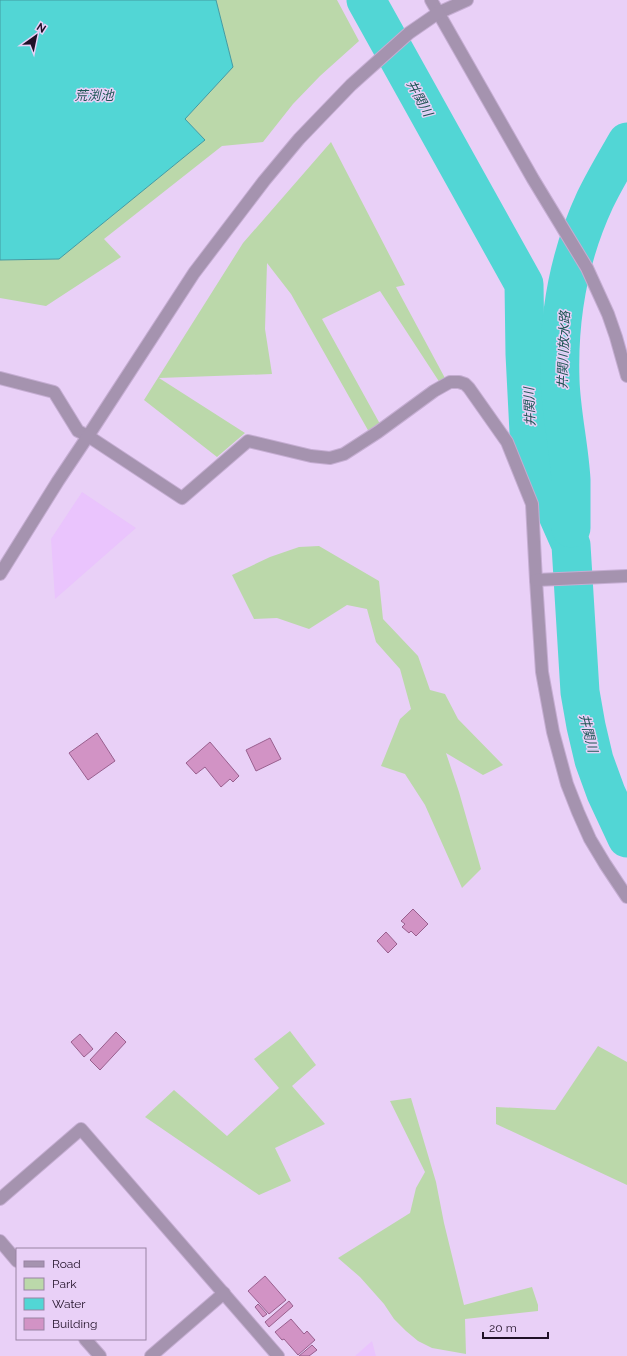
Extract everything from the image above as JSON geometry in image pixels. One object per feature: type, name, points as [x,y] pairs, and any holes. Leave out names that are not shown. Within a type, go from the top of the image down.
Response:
[{"type":"street","points":[[431,0],[533,179],[588,268],[608,314],[627,376]]},
{"type":"street","points":[[438,13],[449,0]]},
{"type":"street","points":[[0,574],[58,481],[194,273],[264,181],[324,111],[409,33],[438,13],[467,0]]},
{"type":"street","points":[[0,378],[54,392],[78,431],[88,436],[182,498],[248,441],[310,456],[330,458],[344,454],[378,432],[434,391],[450,382],[465,384],[507,442],[532,504],[539,579],[542,672],[553,732],[568,784],[590,839],[627,897]]},
{"type":"street","points":[[539,579],[627,576]]},
{"type":"street","points":[[0,1199],[81,1130],[278,1356]]},
{"type":"street","points":[[0,1241],[16,1260]]},
{"type":"street","points":[[151,1356],[224,1293]]},
{"type":"street","points":[[86,1340],[100,1356]]},
{"type":"shaded area","points":[[82,492],[136,528],[55,599],[51,539]]},
{"type":"shaded area","points":[[372,1341],[376,1356],[355,1356]]},
{"type":"green space","points":[[216,0],[337,0],[359,41],[320,76],[293,104],[263,142],[222,146],[104,239],[121,257],[46,306],[0,298],[0,260],[59,259],[205,140],[185,119],[233,67]]},
{"type":"green space","points":[[331,142],[405,285],[396,287],[446,380],[440,383],[380,291],[322,319],[380,424],[369,432],[291,294],[267,263],[265,329],[272,374],[159,378],[245,433],[217,457],[144,400],[243,243]]},
{"type":"green space","points":[[319,546],[379,581],[383,619],[418,656],[430,690],[445,694],[458,719],[503,765],[483,775],[446,753],[481,869],[462,888],[425,805],[405,774],[381,766],[400,719],[411,709],[400,669],[376,642],[367,609],[347,605],[309,629],[277,618],[254,619],[232,575],[270,557],[299,547]]},
{"type":"green space","points":[[290,1031],[316,1065],[292,1086],[325,1124],[275,1148],[291,1181],[259,1195],[145,1117],[174,1090],[227,1136],[279,1088],[254,1059]]},
{"type":"green space","points":[[598,1046],[627,1062],[627,1185],[496,1124],[496,1107],[555,1110]]},
{"type":"green space","points":[[411,1098],[436,1182],[444,1223],[464,1305],[532,1287],[538,1305],[538,1311],[465,1319],[466,1354],[432,1348],[418,1341],[394,1319],[384,1304],[360,1277],[338,1258],[410,1213],[416,1188],[425,1172],[390,1101]]},
{"type":"water","name":"荒渕池","points":[[0,0],[216,0],[233,67],[185,119],[205,140],[59,259],[0,260]]},
{"type":"building","points":[[97,733],[115,761],[88,780],[69,753]]},
{"type":"building","points":[[270,738],[281,759],[256,771],[246,750]]},
{"type":"building","points":[[210,742],[239,776],[233,782],[230,779],[221,787],[205,767],[196,774],[186,763]]},
{"type":"building","points":[[413,909],[428,924],[416,936],[411,931],[409,933],[402,927],[405,924],[401,921]]},
{"type":"building","points":[[386,932],[397,944],[388,953],[377,941]]},
{"type":"building","points":[[116,1032],[126,1042],[100,1070],[90,1060]]},
{"type":"building","points":[[80,1034],[93,1049],[84,1057],[71,1042]]},
{"type":"building","points":[[265,1276],[286,1300],[269,1314],[248,1291]]},
{"type":"building","points":[[289,1301],[293,1306],[269,1327],[265,1322]]},
{"type":"building","points":[[258,1304],[267,1314],[263,1317],[255,1307]]},
{"type":"building","points":[[291,1319],[304,1334],[307,1331],[315,1340],[298,1355],[284,1339],[282,1340],[275,1332]]},
{"type":"building","points":[[312,1345],[317,1350],[309,1356],[299,1356]]},
{"type":"waterway","name":"井関川","points":[[366,0],[524,284],[525,354],[530,452],[571,545],[580,692],[586,726],[594,760],[606,793],[627,838]]},
{"type":"waterway","name":"井関川放水路","points":[[571,528],[571,480],[560,380],[563,311],[572,265],[586,221],[602,186],[627,142]]}]
